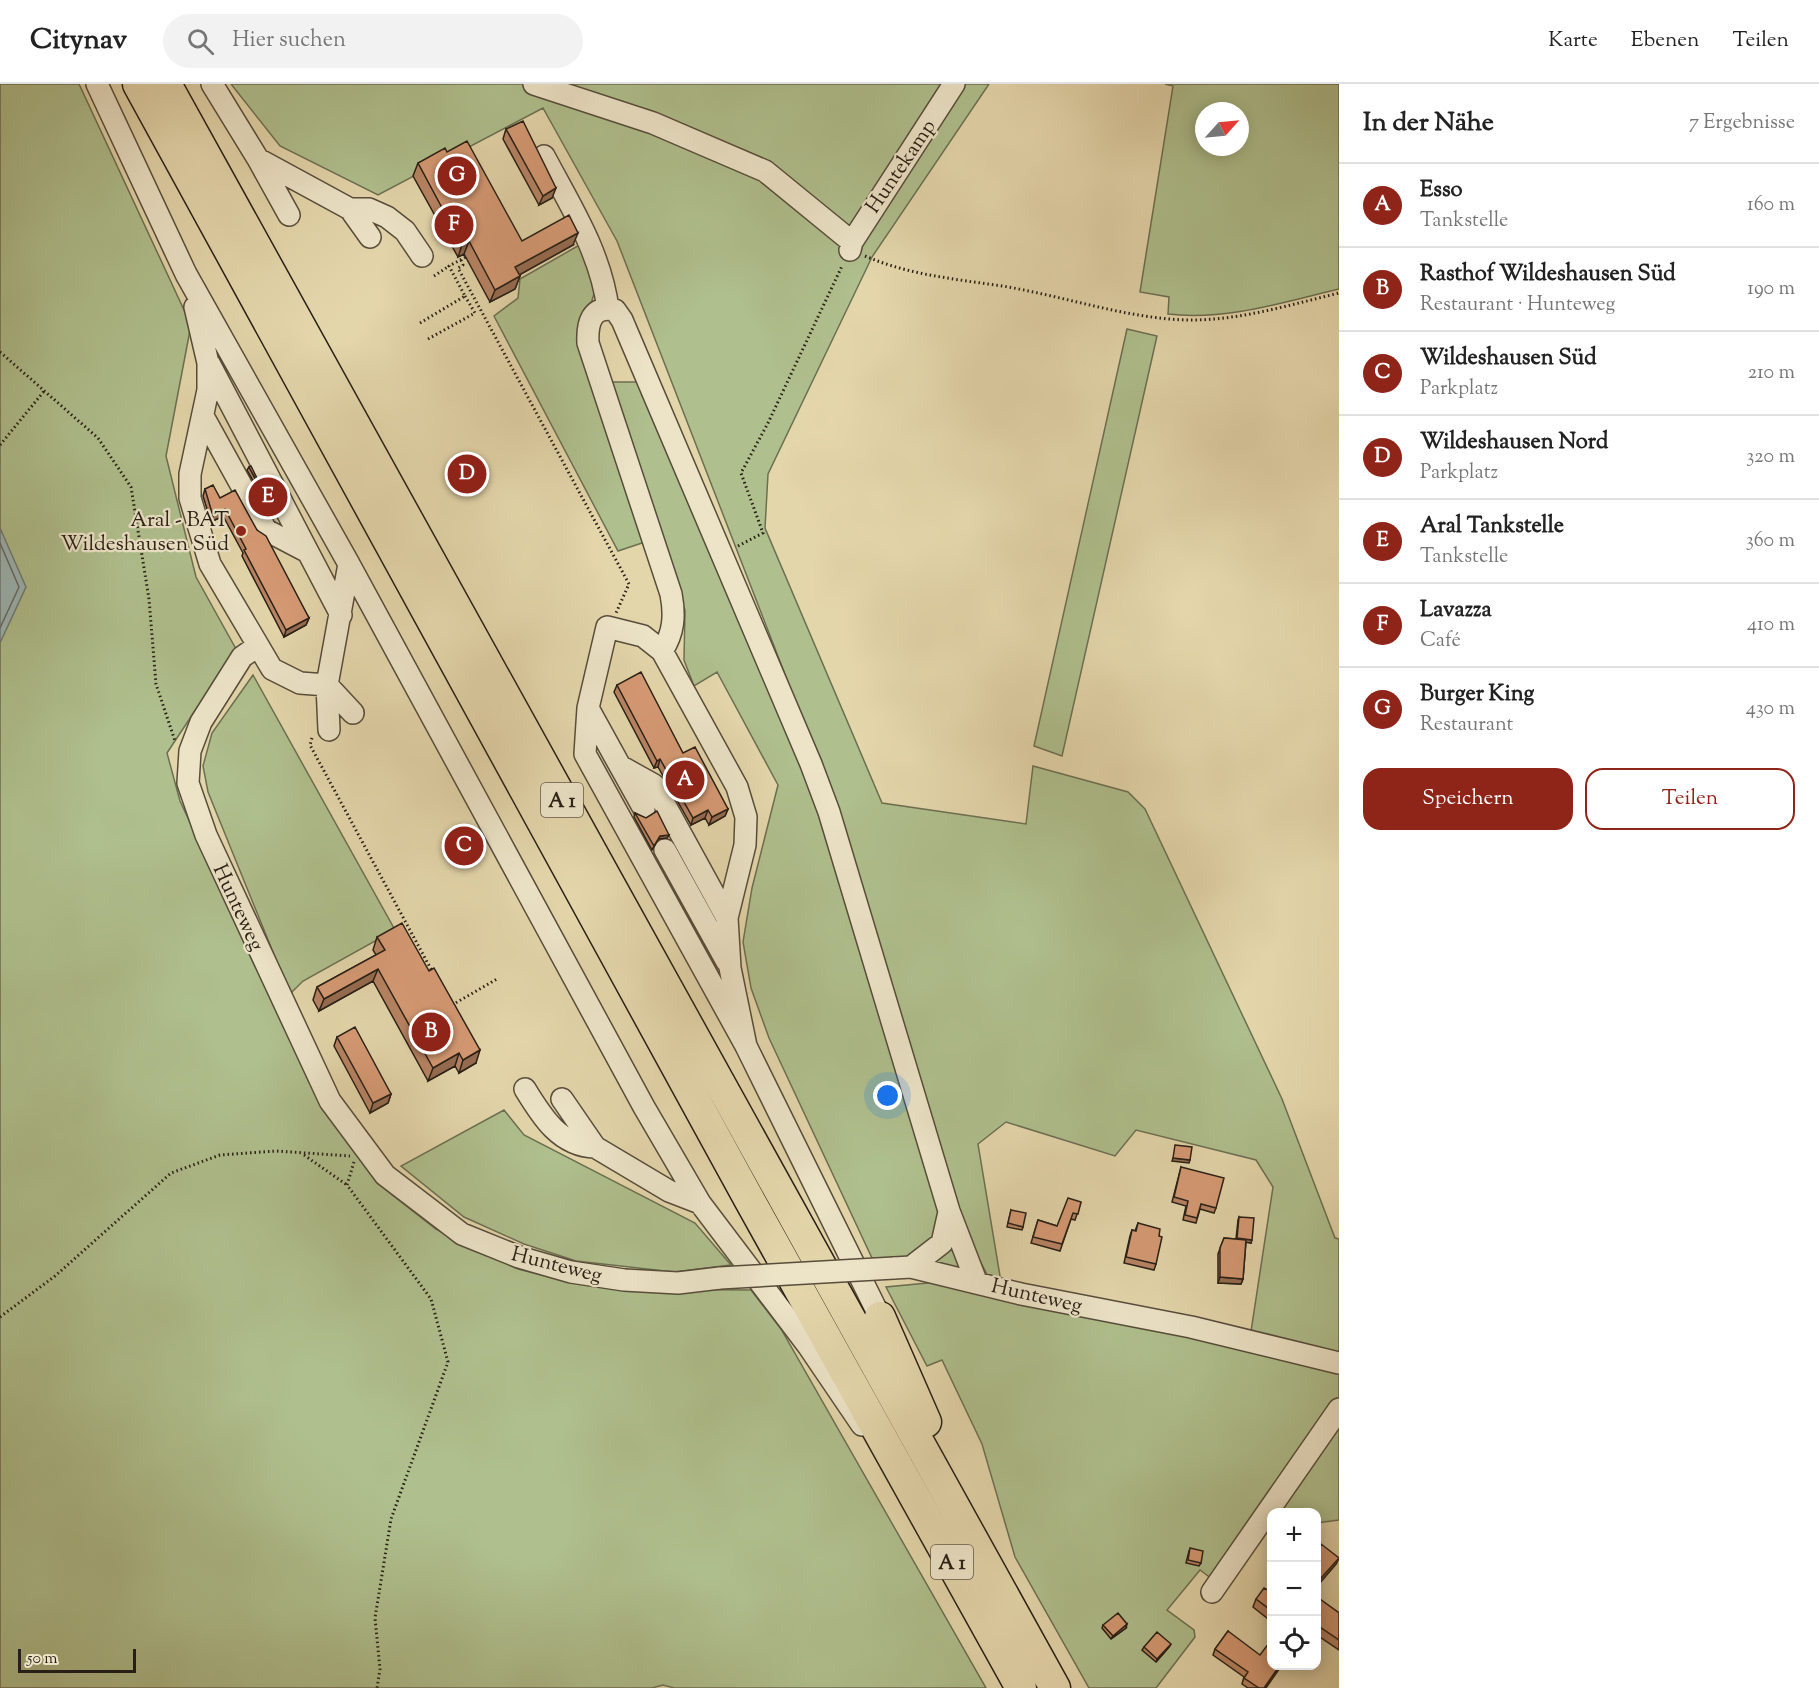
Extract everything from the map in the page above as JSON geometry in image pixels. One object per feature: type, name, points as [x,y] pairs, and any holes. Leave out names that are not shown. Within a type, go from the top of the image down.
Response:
[{"type":"highway","name":"A 1","points":[[138,84],[1022,1688]]},
{"type":"highway","name":"A 1","points":[[166,84],[957,1515],[1055,1688]]},
{"type":"highway","points":[[880,1317],[951,1475],[957,1515]]},
{"type":"street","points":[[97,84],[186,274],[349,564],[639,1096],[700,1203],[809,1347],[858,1423],[882,1437]]},
{"type":"street","points":[[212,84],[289,215]]},
{"type":"street","points":[[534,84],[653,123],[765,171],[851,246]]},
{"type":"street","name":"Huntekamp","points":[[851,246],[954,84]]},
{"type":"street","points":[[544,156],[591,246],[605,286],[608,309]]},
{"type":"street","points":[[258,159],[350,208],[369,209],[387,217],[405,231],[422,256]]},
{"type":"street","points":[[350,208],[370,237]]},
{"type":"street","points":[[186,274],[208,363],[341,615]]},
{"type":"street","points":[[662,651],[675,616],[671,594],[588,342],[587,327],[591,319],[597,313],[608,309],[615,310],[622,320],[720,555],[811,764],[829,812],[949,1211],[976,1281]]},
{"type":"street","points":[[208,363],[203,416],[190,474],[190,498],[210,564],[256,647],[272,669],[300,683],[327,685],[353,713]]},
{"type":"street","points":[[203,416],[266,530],[308,552]]},
{"type":"street","points":[[322,732],[327,685],[349,564]]},
{"type":"street","points":[[747,1046],[730,968],[727,918],[741,868],[746,817],[737,787],[662,651],[643,636],[607,627],[588,708],[585,754],[747,1046],[880,1317]]},
{"type":"street","name":"Hunteweg","points":[[256,647],[242,657],[201,722],[190,751],[188,783],[206,835],[330,1101],[357,1141],[385,1175],[462,1234],[519,1257],[571,1272],[624,1280],[678,1283],[720,1278],[903,1268],[976,1281],[1021,1294],[1191,1327],[1339,1363]]},
{"type":"street","points":[[588,708],[644,809]]},
{"type":"street","points":[[620,766],[654,785],[727,918]]},
{"type":"street","points":[[665,850],[730,968]]},
{"type":"street","points":[[525,1089],[540,1114],[556,1132],[578,1146],[595,1147]]},
{"type":"street","points":[[562,1099],[595,1147],[669,1191],[700,1203]]},
{"type":"street","points":[[903,1268],[942,1243],[949,1211]]},
{"type":"street","points":[[1212,1592],[1339,1409]]},
{"type":"path","points":[[720,555],[763,532],[741,473],[768,423],[851,246],[887,266],[951,280],[1004,286],[1136,314],[1187,320],[1238,316],[1339,293]]},
{"type":"path","points":[[434,276],[466,257]]},
{"type":"path","points":[[461,260],[463,265],[458,268],[629,584],[622,603],[607,627]]},
{"type":"path","points":[[428,339],[475,313],[449,266]]},
{"type":"path","points":[[420,323],[465,296]]},
{"type":"path","points":[[0,352],[98,438],[131,487],[149,599],[156,684],[177,750]]},
{"type":"path","points":[[0,445],[45,390]]},
{"type":"path","points":[[322,732],[310,745],[434,975]]},
{"type":"path","points":[[455,1015],[449,1007],[497,979]]},
{"type":"path","points":[[0,1317],[55,1276],[171,1173],[220,1155],[276,1151],[303,1154],[354,1154],[347,1185]]},
{"type":"path","points":[[303,1154],[347,1185],[431,1299],[448,1362],[391,1519],[375,1618],[380,1669],[377,1688]]},
{"type":"green space","points":[[0,84],[79,84],[191,325],[166,456],[196,577],[236,649],[167,753],[180,801],[322,1105],[377,1183],[436,1229],[518,1269],[569,1282],[625,1289],[751,1290],[781,1329],[986,1688],[674,1688],[663,1685],[652,1688],[0,1688]]},
{"type":"green space","points":[[231,84],[989,84],[872,257],[768,474],[765,528],[882,803],[1026,824],[1033,766],[1128,792],[1145,809],[1282,1099],[1335,1238],[1339,1239],[1339,1359],[1250,1338],[1273,1187],[1256,1160],[1136,1130],[1115,1156],[1006,1122],[978,1144],[1001,1282],[991,1282],[967,1236],[838,811],[617,241],[543,108],[378,195],[280,146]]},
{"type":"green space","points":[[1165,84],[1339,84],[1339,289],[1254,309],[1211,315],[1168,314],[1169,297],[1140,292],[1173,86]]},
{"type":"green space","points":[[583,243],[595,291],[583,328],[645,542],[618,551],[494,316],[518,298],[520,279]]},
{"type":"green space","points":[[1127,329],[1157,336],[1062,756],[1034,746]]},
{"type":"green space","points":[[610,382],[639,382],[801,764],[821,817],[941,1203],[939,1231],[928,1246],[904,1261],[872,1258],[769,1038],[751,988],[743,942],[752,888],[778,785],[717,672],[694,686],[684,660],[685,610]]},
{"type":"green space","points":[[253,675],[395,930],[303,981],[290,994],[208,792],[203,766],[212,733]]},
{"type":"green space","points":[[504,1110],[524,1135],[695,1223],[731,1265],[674,1272],[576,1261],[524,1244],[464,1217],[401,1166]]},
{"type":"green space","points":[[951,1237],[967,1270],[928,1261]]},
{"type":"green space","points":[[949,1281],[1339,1367],[1339,1403],[1212,1579],[1200,1570],[1167,1610],[1194,1630],[1195,1637],[1156,1688],[1089,1688],[1015,1557],[982,1444],[942,1360],[927,1366],[886,1287]]},
{"type":"green space","points":[[1339,1417],[1339,1520],[1321,1522],[1321,1508],[1275,1508]]},
{"type":"water","points":[[0,528],[26,587],[0,643]]},
{"type":"building","points":[[523,121],[556,188],[543,196],[506,129]]},
{"type":"building","points":[[467,141],[522,241],[569,215],[578,233],[515,267],[520,276],[495,290],[469,241],[462,245],[418,163],[445,148],[447,152]]},
{"type":"building","points":[[251,466],[273,511],[249,467]]},
{"type":"building","points":[[213,485],[220,498],[235,490],[257,530],[266,536],[309,618],[286,630],[225,509],[213,516],[205,489]]},
{"type":"building","points":[[641,672],[683,753],[695,747],[728,809],[712,817],[708,810],[693,818],[660,759],[657,761],[617,685]]},
{"type":"building","points":[[657,811],[669,835],[660,836],[654,846],[635,813],[646,818]]},
{"type":"building","points":[[402,923],[429,971],[434,968],[480,1050],[463,1060],[459,1053],[433,1068],[378,969],[324,999],[317,987],[385,950],[377,937]]},
{"type":"building","points":[[355,1027],[391,1094],[373,1103],[337,1037]]},
{"type":"building","points":[[1175,1145],[1192,1147],[1190,1160],[1173,1158]]},
{"type":"building","points":[[1181,1167],[1224,1178],[1216,1208],[1201,1204],[1197,1218],[1185,1215],[1188,1201],[1174,1197]]},
{"type":"building","points":[[1068,1198],[1081,1202],[1078,1214],[1073,1213],[1062,1244],[1033,1237],[1038,1220],[1057,1226]]},
{"type":"building","points":[[1011,1210],[1026,1213],[1023,1227],[1008,1223]]},
{"type":"building","points":[[1239,1217],[1254,1218],[1252,1240],[1237,1238]]},
{"type":"building","points":[[1138,1223],[1160,1229],[1159,1236],[1162,1237],[1156,1264],[1126,1257],[1132,1230],[1136,1231]]},
{"type":"building","points":[[1224,1238],[1246,1240],[1243,1279],[1220,1277],[1220,1248]]},
{"type":"building","points":[[1321,1544],[1339,1558],[1321,1578]]},
{"type":"building","points":[[1190,1548],[1203,1551],[1201,1563],[1188,1560]]},
{"type":"building","points":[[1264,1588],[1267,1590],[1267,1607],[1256,1599]]},
{"type":"building","points":[[1321,1600],[1339,1613],[1339,1640],[1321,1628]]},
{"type":"building","points":[[1118,1613],[1127,1624],[1113,1636],[1103,1625]]},
{"type":"building","points":[[1228,1631],[1260,1655],[1267,1646],[1267,1670],[1277,1670],[1264,1688],[1259,1688],[1244,1678],[1248,1672],[1215,1649]]},
{"type":"building","points":[[1157,1632],[1171,1644],[1157,1659],[1144,1647]]},
{"type":"place","name":"Burger King","points":[[457,176]]},
{"type":"place","name":"Lavazza","points":[[454,225]]},
{"type":"place","name":"Wildeshausen Nord","points":[[467,474]]},
{"type":"place","name":"Aral Tankstelle","points":[[268,497]]},
{"type":"place","name":"Aral - BAT Wildeshausen Süd","points":[[241,531]]},
{"type":"place","name":"Esso","points":[[685,780]]},
{"type":"place","name":"Wildeshausen Süd","points":[[464,846]]},
{"type":"place","name":"Rasthof Wildeshausen Süd","points":[[431,1032]]}]
